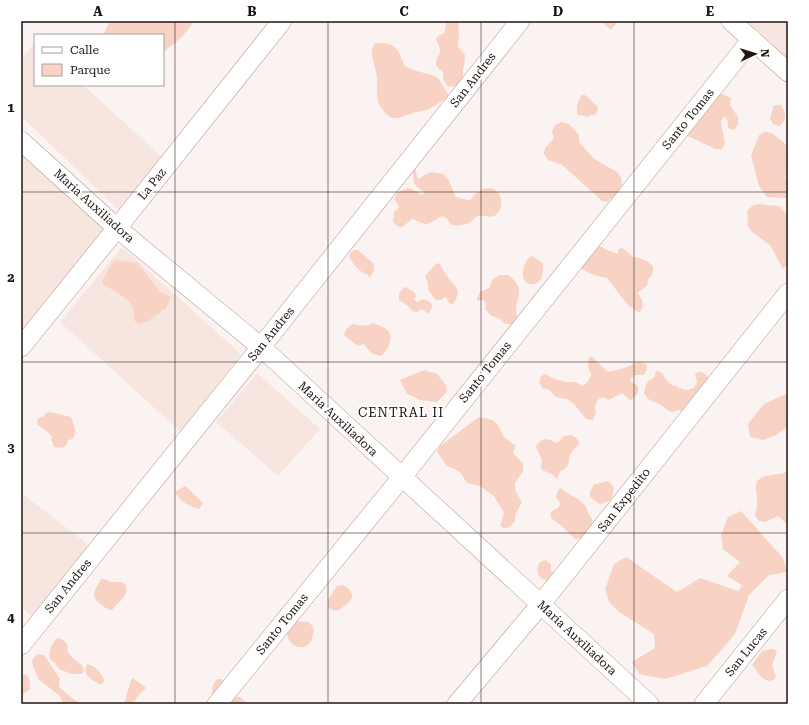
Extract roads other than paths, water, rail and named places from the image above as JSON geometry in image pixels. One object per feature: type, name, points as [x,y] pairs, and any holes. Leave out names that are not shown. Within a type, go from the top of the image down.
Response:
[{"type":"street","name":"La Paz","points":[[21,347],[282,21]]},
{"type":"street","name":"San Andres","points":[[21,645],[261,347],[520,21]]},
{"type":"street","points":[[731,21],[788,72]]},
{"type":"street","name":"Santo Tomas","points":[[217,704],[402,477],[752,39]]},
{"type":"street","name":"Maria Auxiliadora","points":[[21,140],[117,228],[261,347],[649,704]]},
{"type":"street","name":"San Expedito","points":[[457,704],[541,604],[788,293]]},
{"type":"street","name":"San Lucas","points":[[704,704],[788,599]]},
{"type":"district","name":"CENTRAL II","points":[[401,412]]}]
